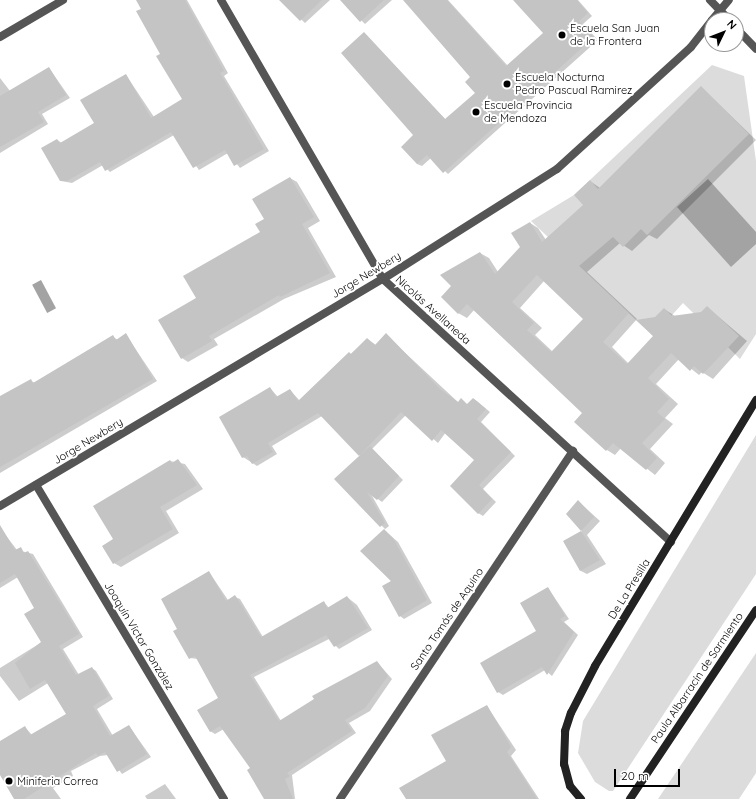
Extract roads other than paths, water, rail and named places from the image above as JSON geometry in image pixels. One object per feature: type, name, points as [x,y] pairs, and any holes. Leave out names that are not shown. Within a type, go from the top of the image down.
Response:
[{"type":"street","points":[[0,37],[63,0]]},
{"type":"street","name":"Nicolás Avellaneda","points":[[221,0],[383,279],[671,542]]},
{"type":"street","points":[[710,0],[720,11]]},
{"type":"street","name":"Jorge Newbery","points":[[720,11],[729,0]]},
{"type":"street","name":"Jorge Newbery","points":[[0,506],[383,279],[556,169],[690,47],[704,30]]},
{"type":"street","points":[[744,36],[756,49]]},
{"type":"street","name":"De La Presilla","points":[[581,799],[570,786],[564,764],[565,731],[571,713],[595,666],[756,400]]},
{"type":"street","name":"Santo Tomás de Aquino","points":[[340,799],[573,451]]},
{"type":"street","name":"Joaquín Víctor González","points":[[36,485],[224,799]]},
{"type":"street","name":"Paula Albarracín de Sarmiento","points":[[630,799],[756,610]]},
{"type":"place","name":"Escuela San Juan de la Frontera","points":[[562,35]]},
{"type":"place","name":"Escuela Nocturna Pedro Pascual Ramirez","points":[[507,84]]},
{"type":"place","name":"Escuela Provincia de Mendoza","points":[[476,112]]},
{"type":"place","name":"Miniferia Correa","points":[[9,781]]}]
